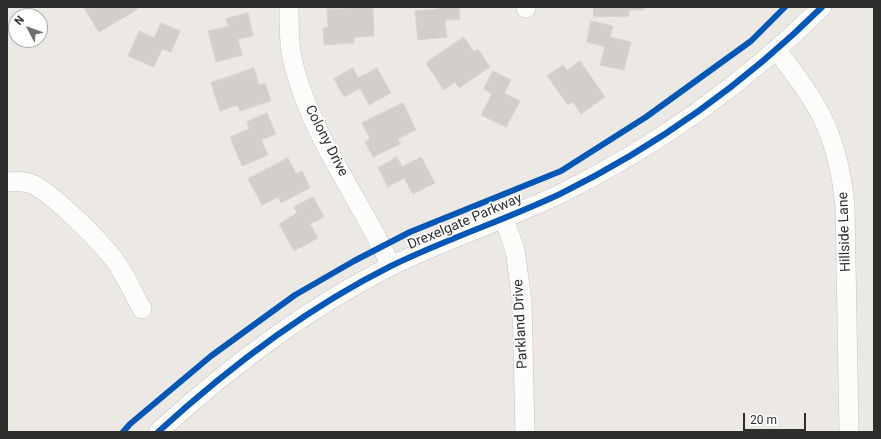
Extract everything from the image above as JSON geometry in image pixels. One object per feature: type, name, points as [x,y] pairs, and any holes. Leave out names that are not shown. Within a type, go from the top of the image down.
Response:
[{"type":"street","name":"Colony Drive","points":[[289,7],[291,47],[299,84],[328,148],[391,266]]},
{"type":"street","name":"Drexelgate Parkway","points":[[158,432],[221,376],[275,337],[333,300],[391,266],[504,219],[598,174],[651,143],[737,82],[776,50],[822,7]]},
{"type":"street","name":"Hillside Lane","points":[[776,50],[803,83],[819,109],[830,133],[842,176],[845,206],[849,432]]},
{"type":"street","points":[[7,182],[19,181],[34,185],[48,195],[92,235],[114,259],[142,309]]},
{"type":"street","name":"Parkland Drive","points":[[504,219],[515,250],[522,301],[524,432]]},
{"type":"building","points":[[84,7],[137,7],[138,9],[99,32]]},
{"type":"building","points":[[373,7],[374,36],[354,37],[354,43],[324,45],[323,28],[328,27],[327,9]]},
{"type":"building","points":[[439,7],[459,7],[460,19],[445,20],[447,37],[418,40],[415,11],[439,9]]},
{"type":"building","points":[[594,7],[644,7],[644,10],[629,10],[629,16],[594,17]]},
{"type":"building","points":[[248,13],[253,36],[238,39],[242,55],[216,62],[208,31],[229,26],[226,19]]},
{"type":"building","points":[[591,21],[613,26],[610,37],[631,42],[624,70],[600,65],[605,47],[587,42]]},
{"type":"building","points":[[161,23],[180,31],[171,52],[162,49],[154,67],[128,56],[139,31],[154,38]]},
{"type":"building","points":[[464,37],[474,52],[478,49],[490,67],[459,88],[455,82],[444,90],[426,63]]},
{"type":"building","points":[[580,61],[605,97],[581,114],[573,102],[568,105],[547,76],[563,65],[567,70]]},
{"type":"building","points":[[254,68],[259,85],[265,83],[271,101],[240,111],[237,105],[220,111],[211,83]]},
{"type":"building","points":[[353,68],[358,78],[377,68],[391,93],[369,105],[360,88],[344,97],[334,79]]},
{"type":"building","points":[[493,71],[511,80],[504,93],[520,101],[506,127],[481,115],[492,94],[484,89]]},
{"type":"building","points":[[403,103],[416,130],[398,139],[400,144],[373,157],[365,142],[370,139],[362,123]]},
{"type":"building","points":[[267,113],[276,134],[261,140],[268,155],[242,166],[230,137],[249,129],[247,122]]},
{"type":"building","points":[[397,157],[402,167],[421,157],[435,183],[413,194],[404,178],[388,187],[378,168]]},
{"type":"building","points":[[288,158],[296,174],[302,171],[310,188],[281,203],[278,197],[262,205],[248,179]]},
{"type":"building","points":[[313,197],[324,217],[310,224],[318,238],[294,251],[279,224],[297,213],[294,207]]},
{"type":"cycle path","points":[[123,432],[130,424],[211,356],[295,295],[354,261],[410,232],[561,171],[646,117],[751,41],[785,7]]},
{"type":"cycle path","points":[[158,432],[240,363],[299,320],[329,301],[391,266],[412,256],[560,194],[596,175],[665,134],[731,87],[762,62],[822,7]]}]
